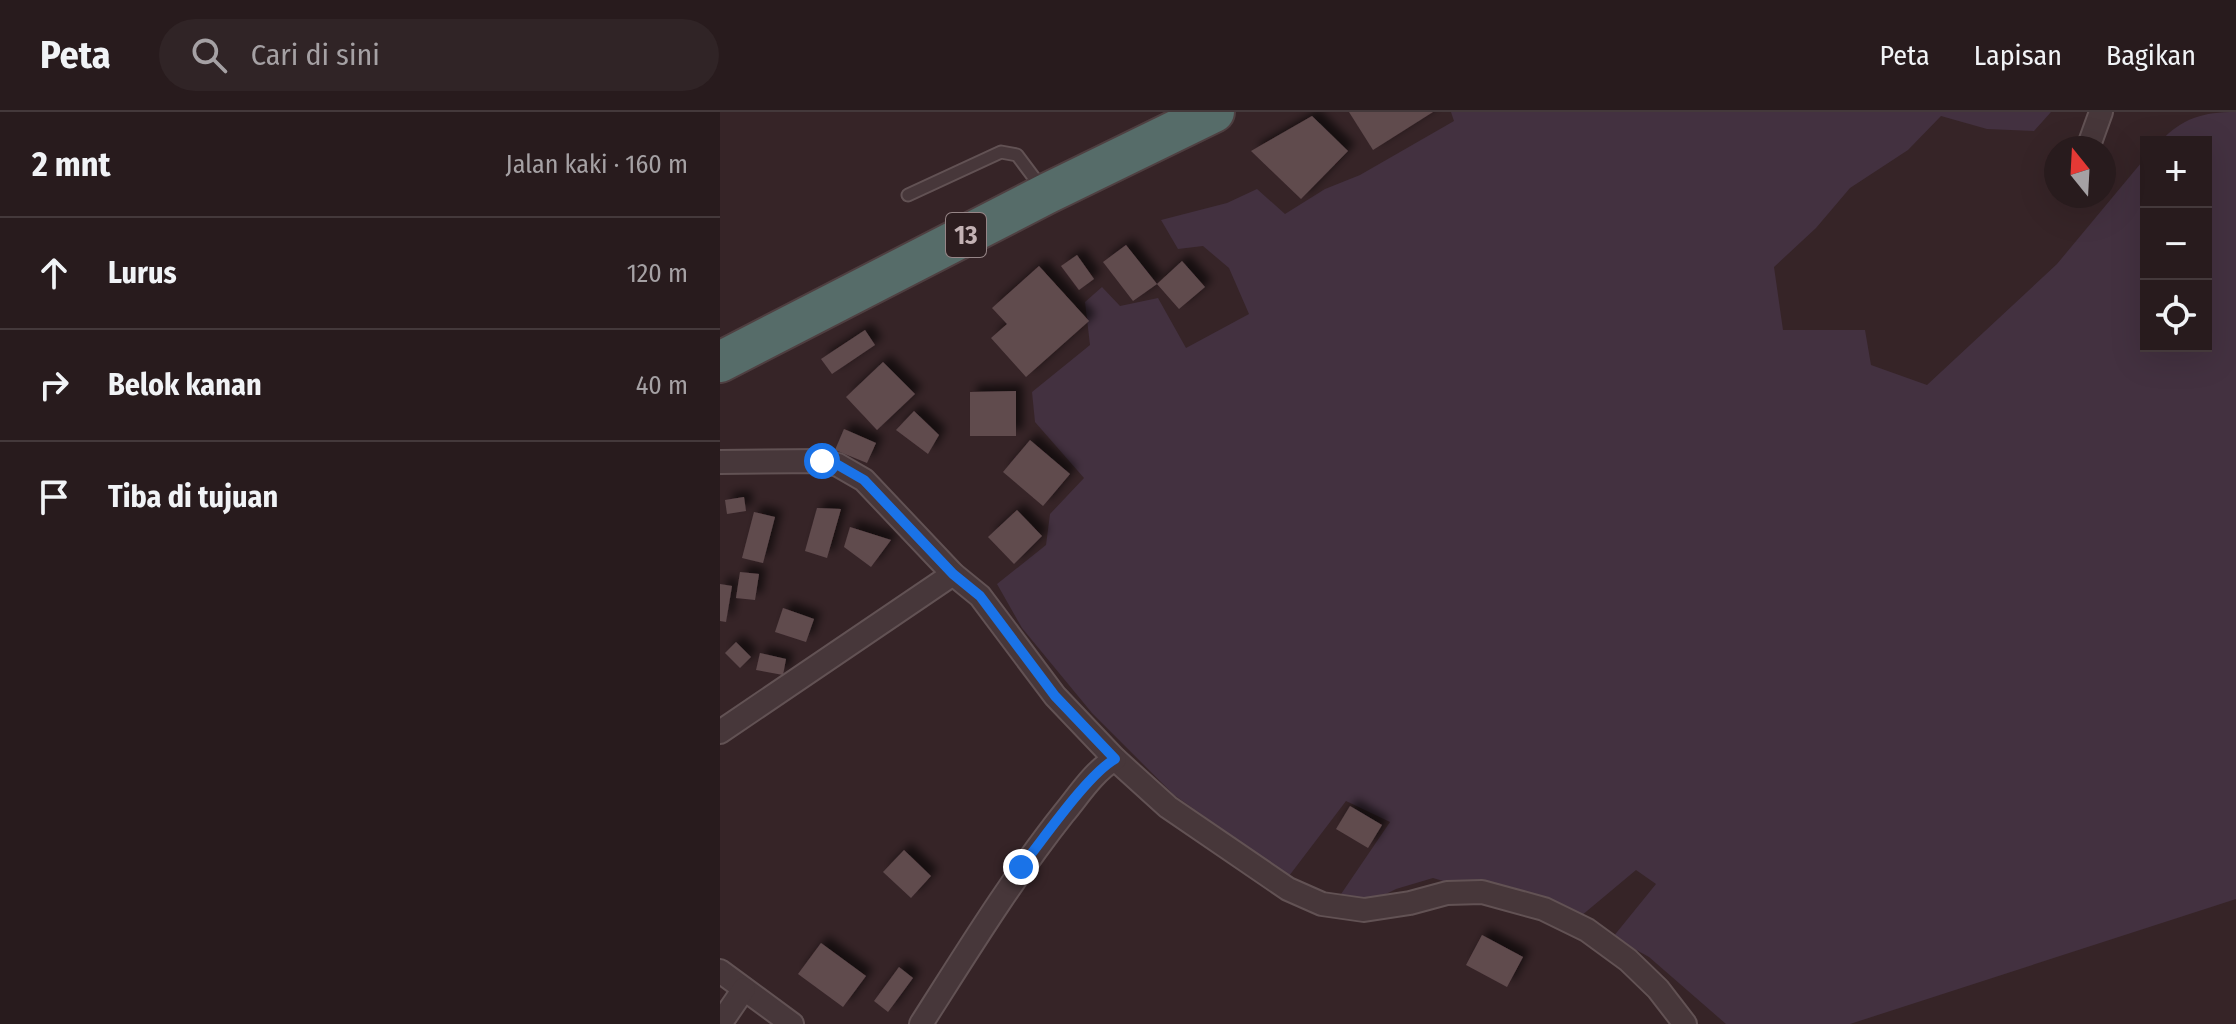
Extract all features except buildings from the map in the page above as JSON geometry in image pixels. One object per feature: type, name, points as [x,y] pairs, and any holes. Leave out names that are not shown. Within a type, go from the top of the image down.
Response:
[{"type":"highway","name":"13","points":[[720,362],[1046,194],[1214,112]]},
{"type":"street","points":[[2092,136],[2101,112]]},
{"type":"street","points":[[720,462],[806,460],[838,465],[864,480],[953,574],[980,596],[1055,696],[1111,761],[1168,807],[1288,889],[1322,904],[1364,910],[1447,893],[1482,892],[1544,909],[1587,930],[1628,960],[1658,989],[1685,1024]]},
{"type":"street","points":[[720,732],[953,574]]},
{"type":"street","points":[[921,1024],[1021,867],[1084,788],[1111,761]]},
{"type":"street","points":[[720,971],[792,1024]]},
{"type":"street","points":[[720,1024],[744,989]]},
{"type":"lane","points":[[908,195],[1001,152],[1017,155],[1046,194]]},
{"type":"shaded area","points":[[1451,112],[2051,112],[2034,131],[1987,129],[1941,116],[1908,150],[1850,188],[1816,228],[1774,267],[1783,330],[1865,330],[1871,365],[1927,385],[2057,264],[2104,208],[2116,208],[2116,193],[2140,164],[2140,352],[2212,352],[2212,136],[2167,136],[2194,118],[2236,112],[2236,899],[1850,1024],[1726,1024],[1649,957],[1613,937],[1656,884],[1636,870],[1581,916],[1512,887],[1453,884],[1433,878],[1396,889],[1372,901],[1337,900],[1390,822],[1346,801],[1289,876],[1174,795],[1092,713],[1022,628],[997,584],[1046,545],[1050,514],[1084,478],[1035,422],[1032,392],[1090,345],[1085,302],[1102,287],[1120,306],[1158,298],[1186,348],[1249,314],[1229,268],[1203,246],[1178,249],[1161,220],[1227,203],[1257,189],[1285,214],[1325,189],[1360,175],[1454,121]]},
{"type":"route","points":[[822,461],[838,465],[864,480],[953,574],[980,596],[1055,696],[1115,759],[1084,788],[1021,867]]}]
